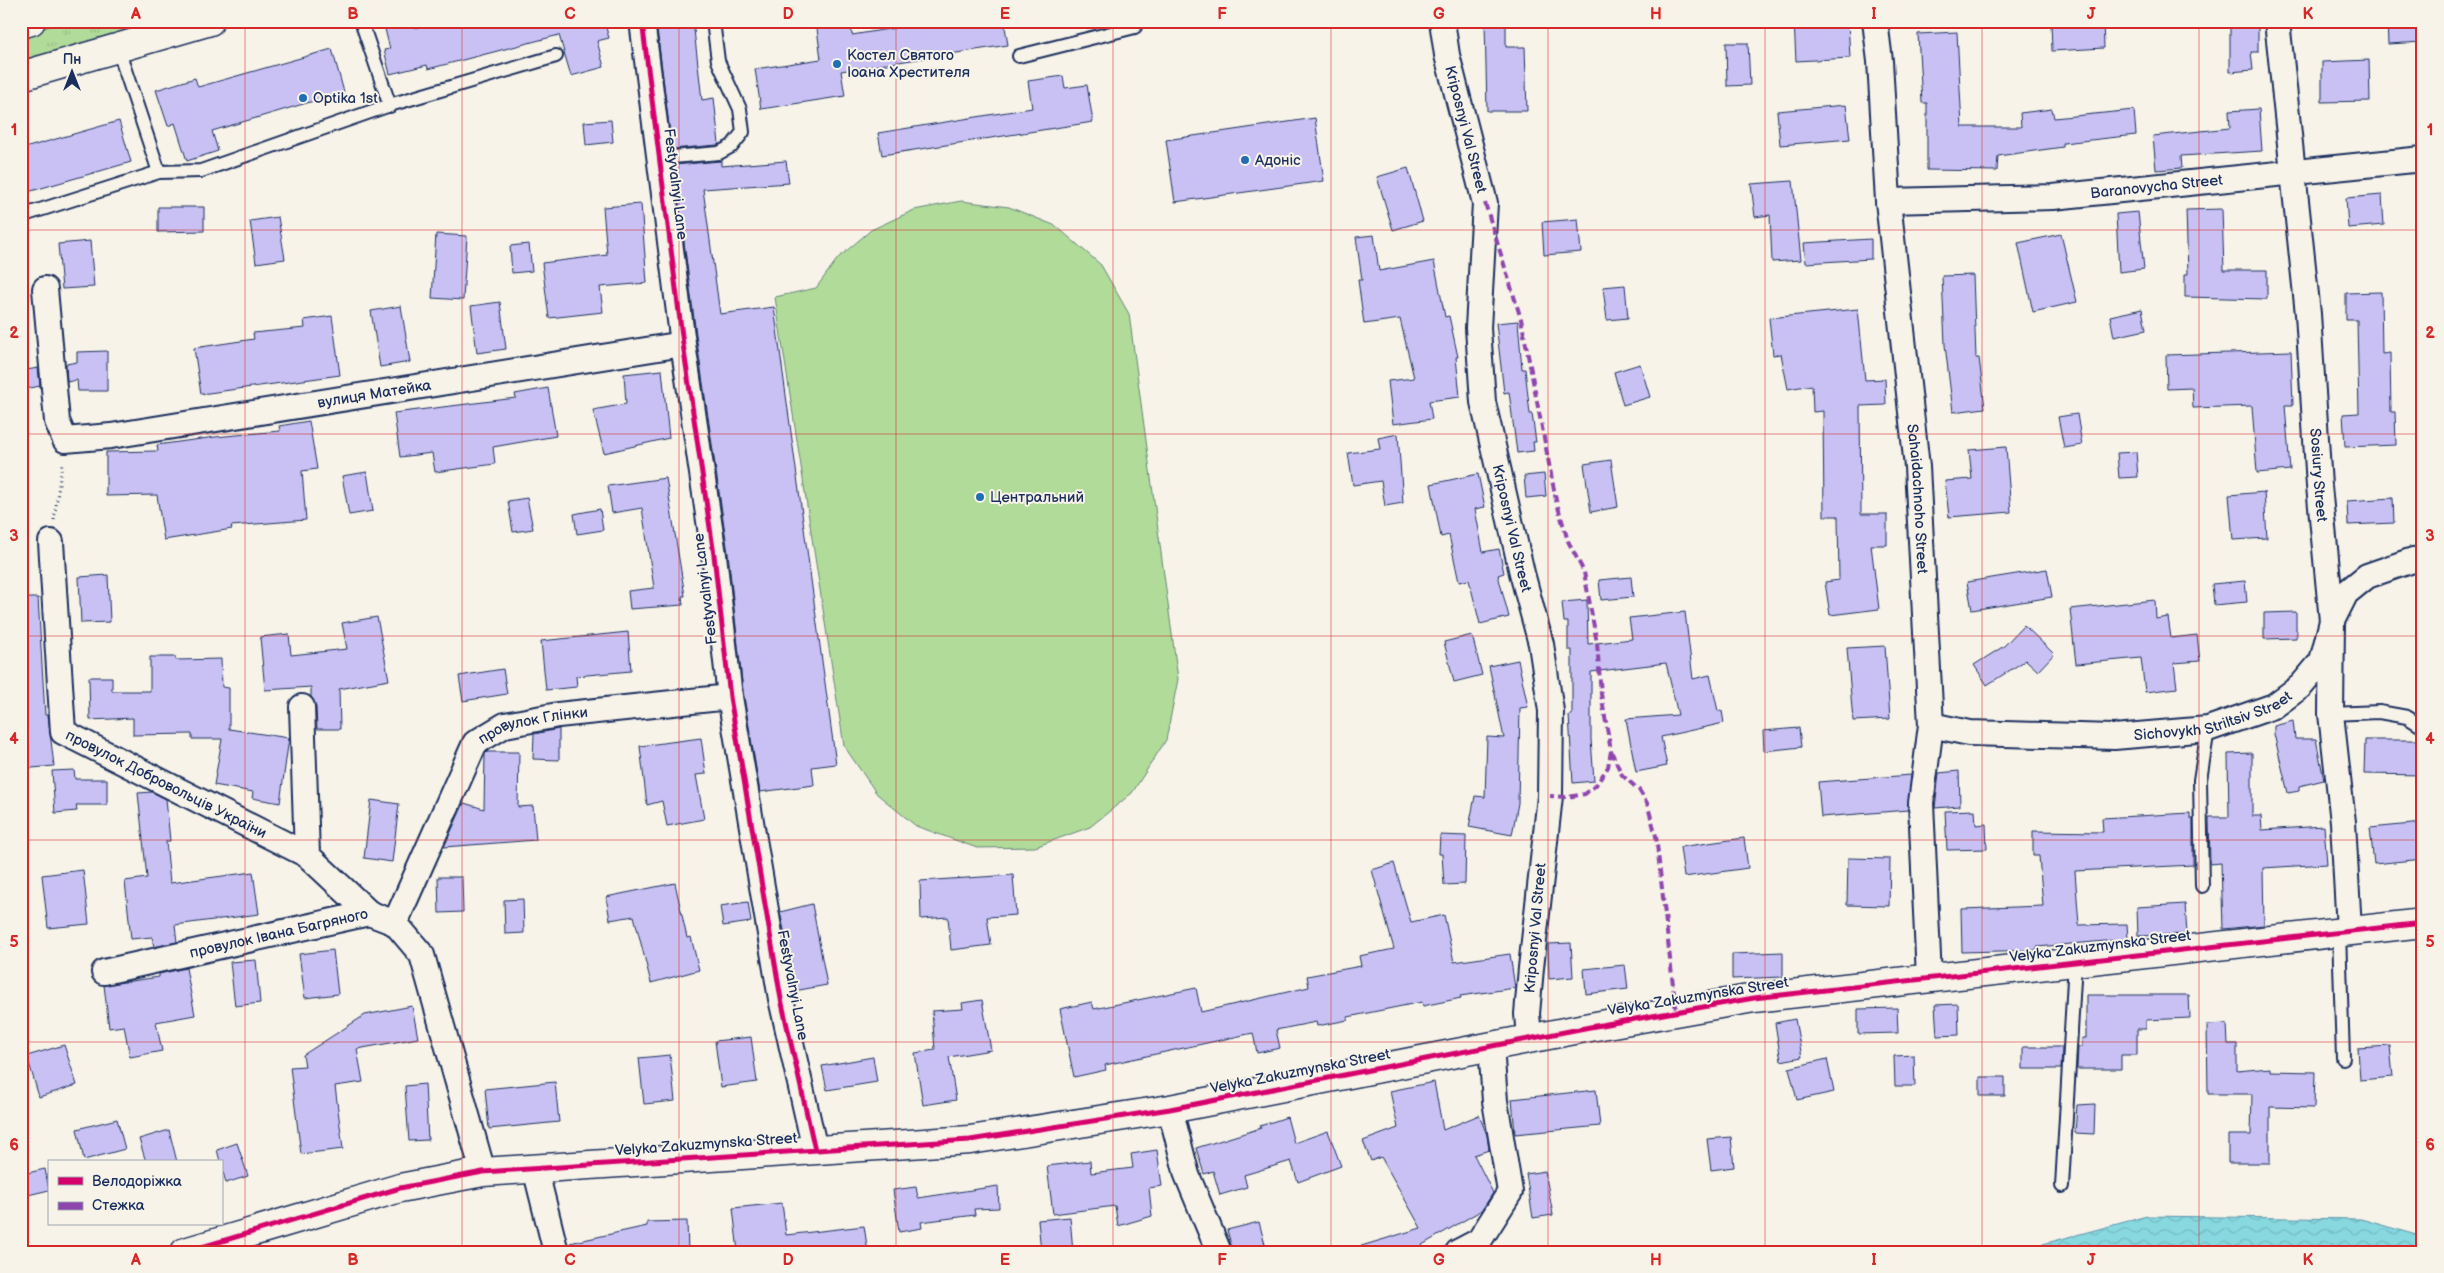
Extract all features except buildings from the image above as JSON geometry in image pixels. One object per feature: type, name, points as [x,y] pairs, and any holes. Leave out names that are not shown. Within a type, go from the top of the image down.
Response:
[{"type":"street","points":[[21,24],[31,21]]},
{"type":"street","points":[[21,76],[210,21]]},
{"type":"street","name":"Festyvalnyi Lane","points":[[642,21],[661,158],[683,344],[714,555],[730,697],[781,999],[815,1150]]},
{"type":"street","name":"Kriposnyi Val Street","points":[[1442,21],[1447,55],[1485,203],[1478,328],[1483,402],[1522,573],[1541,644],[1550,711],[1550,796],[1527,1014],[1529,1038]]},
{"type":"street","name":"Sahaidachnoho Street","points":[[1875,21],[1880,61],[1888,202],[1917,467],[1931,725],[1921,803],[1929,978]]},
{"type":"street","name":"Sosiury Street","points":[[2277,21],[2308,314],[2319,486],[2332,621],[2331,714],[2343,822],[2344,931]]},
{"type":"street","name":"Baranovycha Street","points":[[1888,202],[2053,197],[2423,159]]},
{"type":"street","points":[[44,290],[57,421],[65,440]]},
{"type":"street","name":"вулиця Матейка","points":[[65,440],[111,436],[683,344]]},
{"type":"street","name":"провулок Добровольців України","points":[[51,542],[63,732],[308,855]]},
{"type":"street","name":"Sichovykh Striltsiv Street","points":[[1931,725],[1969,733],[2114,737],[2208,729],[2274,706],[2301,686],[2322,662],[2332,621],[2346,593],[2367,576],[2413,560],[2423,559]]},
{"type":"street","name":"провулок Глінки","points":[[395,923],[475,743],[505,725],[558,715],[730,697]]},
{"type":"street","points":[[302,707],[308,855],[369,913]]},
{"type":"street","name":"провулок Івана Багряного","points":[[104,972],[369,913],[395,923],[422,955],[483,1172]]},
{"type":"street","name":"Velyka Zakuzmynska Street","points":[[185,1252],[400,1188],[483,1172],[970,1140],[1170,1109],[1529,1038],[1754,998],[2423,923]]},
{"type":"street","points":[[1458,1252],[1479,1241],[1510,1192],[1495,1101],[1491,1046]]},
{"type":"street","points":[[1170,1109],[1187,1175],[1219,1252]]},
{"type":"street","points":[[535,1168],[556,1252]]},
{"type":"lane","points":[[361,21],[390,106]]},
{"type":"lane","points":[[661,158],[719,153],[732,146],[743,132],[740,109],[718,61],[713,21]]},
{"type":"lane","points":[[1019,56],[1135,28]]},
{"type":"lane","points":[[118,49],[158,172]]},
{"type":"lane","points":[[21,216],[158,172],[201,171],[390,106],[556,56]]},
{"type":"lane","points":[[2331,714],[2379,712],[2407,717],[2423,727]]},
{"type":"lane","points":[[2202,886],[2200,780],[2208,729]]},
{"type":"lane","points":[[2343,1058],[2344,931]]},
{"type":"lane","points":[[2062,1186],[2075,962]]},
{"type":"path","points":[[51,542],[65,440]]},
{"type":"green space","points":[[67,21],[165,21],[21,63],[21,35]]},
{"type":"green space","name":"Центральний","points":[[961,201],[1009,207],[1056,226],[1101,265],[1129,314],[1178,679],[1166,740],[1132,793],[1090,827],[1035,847],[977,848],[916,826],[877,794],[844,746],[775,297],[816,288],[838,258],[871,230],[914,210]]},
{"type":"water","points":[[2147,1216],[2361,1219],[2423,1237],[2423,1252],[2013,1252]]},
{"type":"marked path","points":[[1485,203],[1521,319],[1556,500],[1568,541],[1584,572],[1597,643],[1601,694],[1611,751],[1608,767],[1596,785],[1585,794],[1568,797],[1550,796]]},
{"type":"marked path","points":[[1611,751],[1622,775],[1639,790],[1647,803],[1656,836],[1676,1011]]},
{"type":"cycle path","points":[[642,21],[683,344],[714,555],[730,697],[781,999],[815,1150]]},
{"type":"cycle path","points":[[185,1252],[400,1188],[483,1172],[970,1140],[1170,1109],[1590,1027],[1754,998],[2423,923]]},
{"type":"place","name":"Костел Святого Іоана Хрестителя","points":[[837,64]]},
{"type":"place","name":"Оptika 1st","points":[[303,98]]},
{"type":"place","name":"Адоніс","points":[[1245,160]]},
{"type":"place","name":"Центральний","points":[[980,497]]}]
